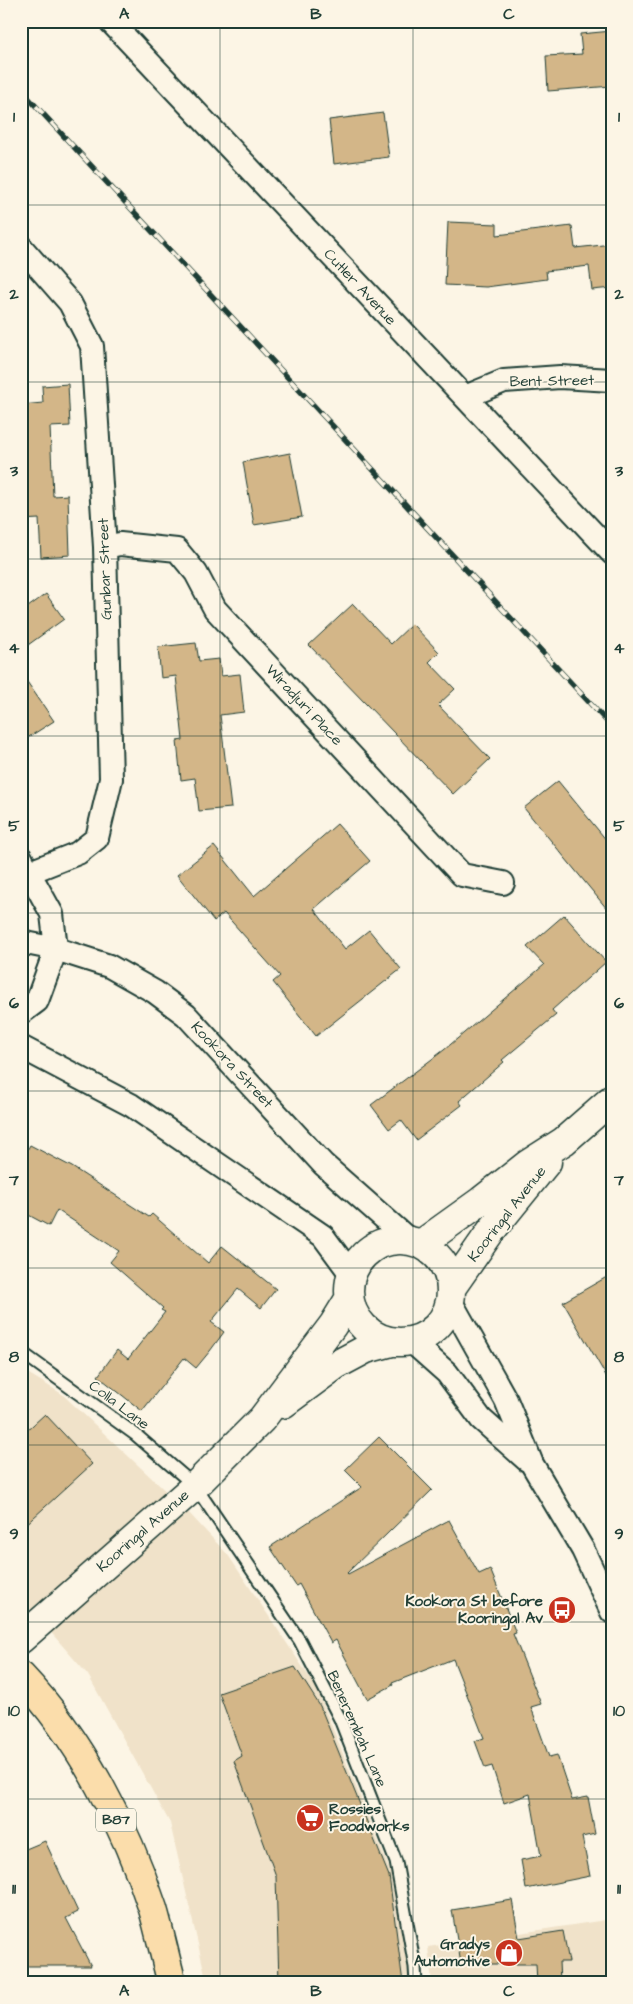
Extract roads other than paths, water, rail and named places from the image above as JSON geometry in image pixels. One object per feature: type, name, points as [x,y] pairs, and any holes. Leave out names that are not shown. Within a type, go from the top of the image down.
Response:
[{"type":"main road","name":"B87","points":[[21,1676],[60,1723],[90,1769],[117,1821],[153,1910],[172,1983]]},
{"type":"street","name":"Cutler Avenue","points":[[110,21],[612,553]]},
{"type":"street","name":"Gunbar Street","points":[[21,247],[51,279],[70,303],[92,346],[105,546],[111,779],[97,838],[78,853],[24,869]]},
{"type":"street","name":"Bent Street","points":[[464,397],[504,381],[560,377],[612,380]]},
{"type":"street","name":"Wiradjuri Place","points":[[105,546],[120,544],[177,550],[196,573],[215,609],[462,875],[503,883]]},
{"type":"street","points":[[21,1013],[37,1001],[56,949],[52,914],[24,869]]},
{"type":"street","name":"Kookora Street","points":[[21,942],[56,949],[109,966],[154,992],[186,1015],[324,1164],[415,1242]]},
{"type":"street","points":[[21,1047],[131,1105],[323,1236],[350,1287],[354,1314],[363,1328],[376,1337],[402,1342],[447,1373],[481,1419],[532,1464]]},
{"type":"street","name":"Kooringal Avenue","points":[[415,1242],[481,1201],[528,1164],[564,1141],[612,1099]]},
{"type":"street","name":"Kooringal Avenue","points":[[451,1295],[491,1232],[564,1141]]},
{"type":"street","points":[[350,1287],[360,1258],[374,1246],[391,1240],[415,1242],[436,1254],[447,1269],[451,1295],[506,1400],[532,1464],[583,1550],[612,1612]]},
{"type":"street","name":"Kooringal Avenue","points":[[21,1639],[195,1486],[262,1419],[333,1325],[350,1287]]},
{"type":"street","points":[[402,1342],[425,1336],[437,1328],[446,1316],[451,1295]]},
{"type":"street","name":"Kooringal Avenue","points":[[262,1419],[336,1365],[366,1349],[402,1342]]},
{"type":"lane","name":"Colla Lane","points":[[21,1352],[136,1435],[195,1486]]},
{"type":"lane","name":"Benerembah Lane","points":[[195,1486],[300,1641],[340,1719],[396,1862],[415,1967],[416,1983]]},
{"type":"railway","points":[[21,90],[612,727]]},
{"type":"place","name":"Kookora St before Kooringal Av","points":[[562,1610]]},
{"type":"place","name":"Rossies Foodworks","points":[[310,1818]]},
{"type":"place","name":"Gradys Automotive","points":[[509,1953]]}]
